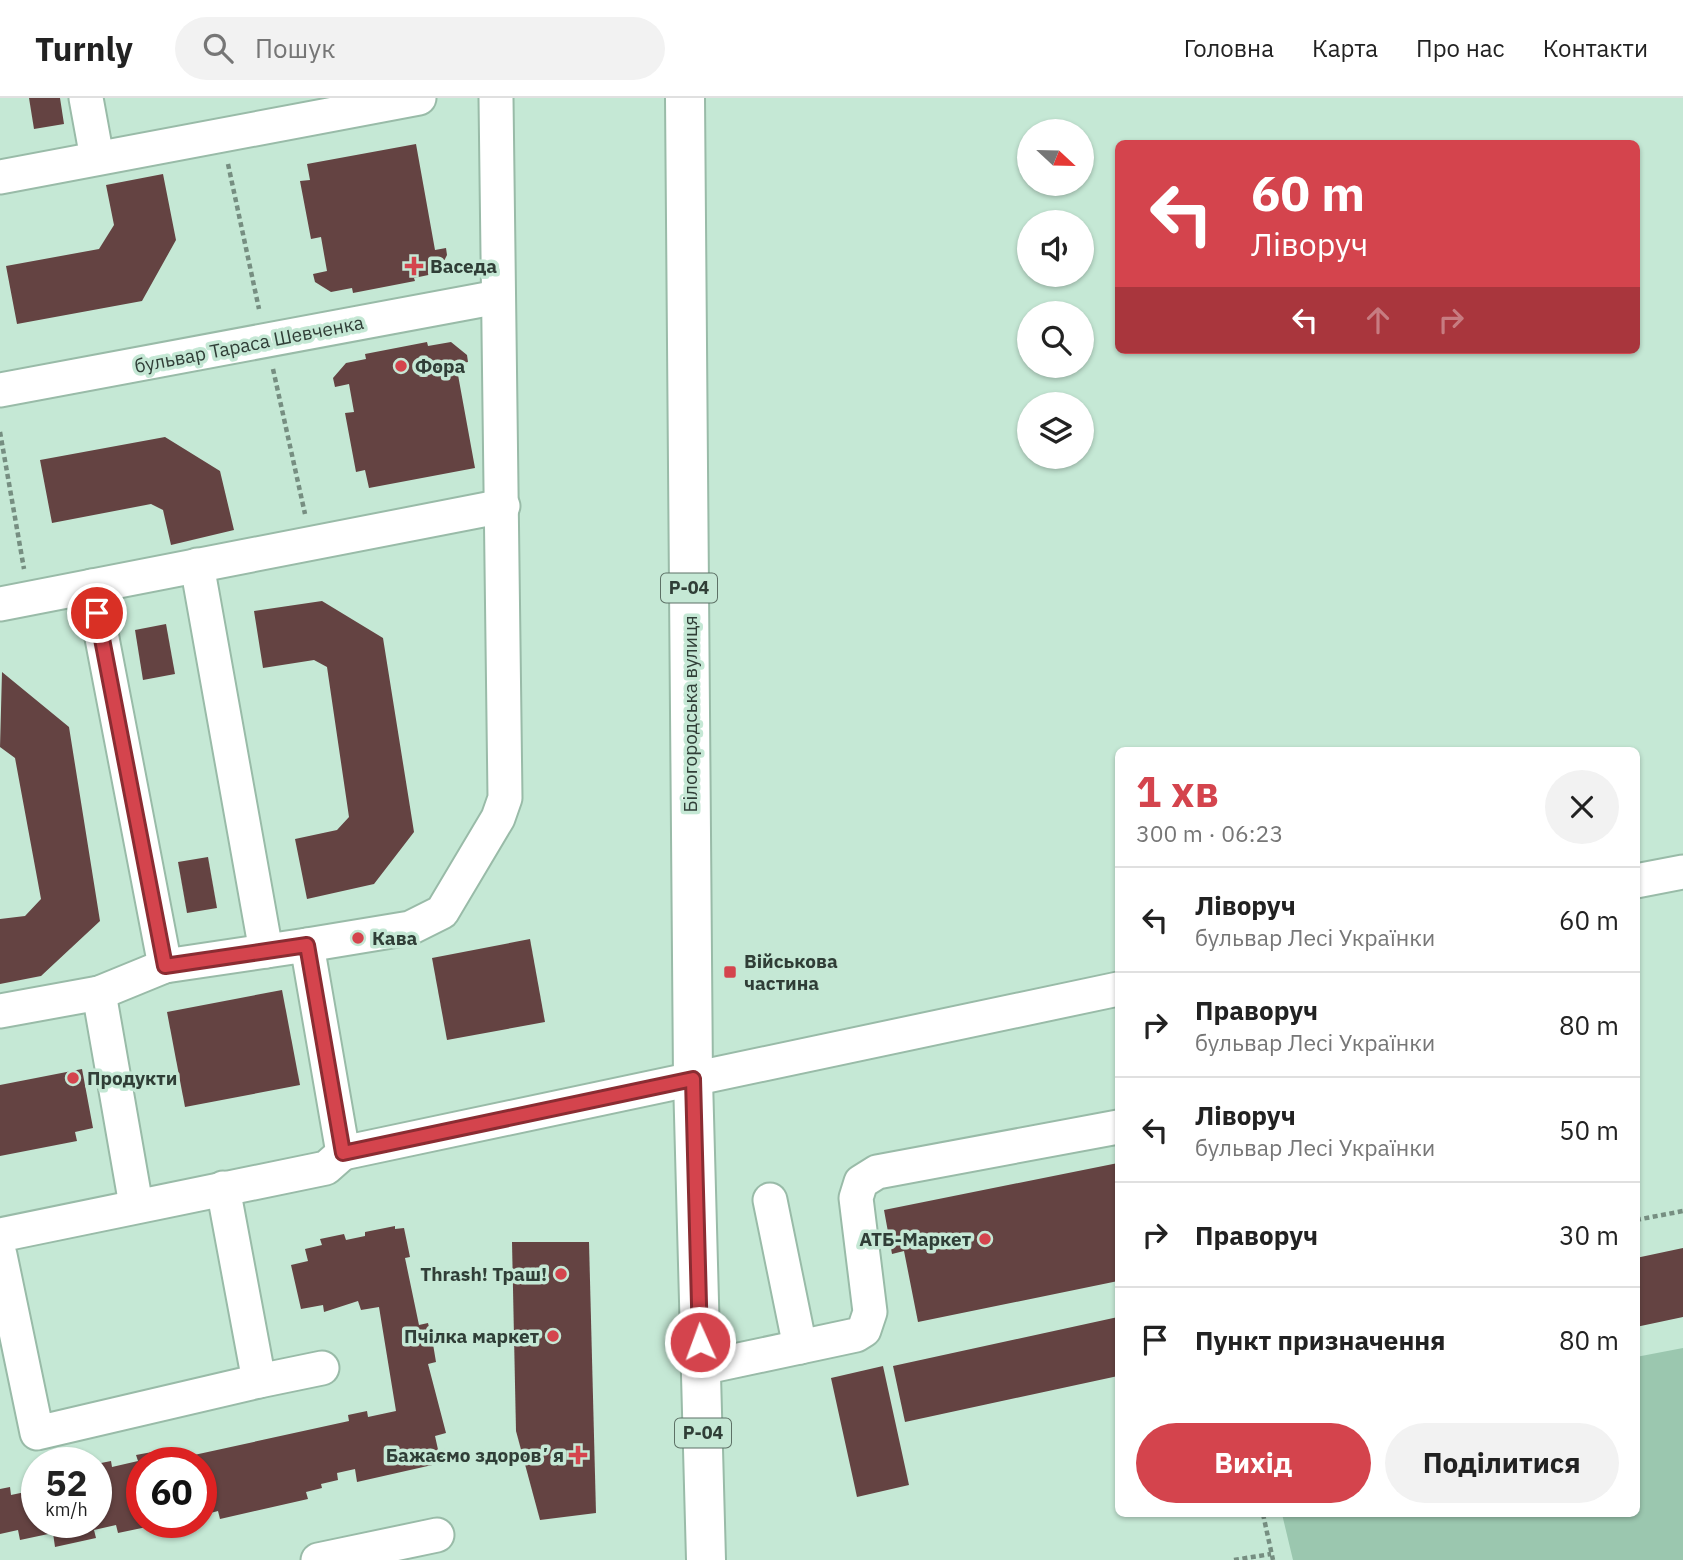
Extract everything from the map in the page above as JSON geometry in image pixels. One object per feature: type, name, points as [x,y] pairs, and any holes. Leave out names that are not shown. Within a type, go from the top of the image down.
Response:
[{"type":"main road","name":"Білогородська вулиця","points":[[685,98],[693,1079]]},
{"type":"main road","name":"Р-04","points":[[693,1079],[706,1560]]},
{"type":"street","points":[[86,98],[97,158]]},
{"type":"street","points":[[0,177],[419,98]]},
{"type":"street","points":[[0,1011],[99,993],[165,966],[410,928],[442,912],[498,818],[505,798],[496,98]]},
{"type":"street","name":"бульвар Тараса Шевченка","points":[[0,390],[498,298]]},
{"type":"street","points":[[15,601],[503,506]]},
{"type":"street","points":[[197,565],[266,951]]},
{"type":"street","points":[[92,586],[165,966]]},
{"type":"street","points":[[1640,880],[1683,872]]},
{"type":"street","points":[[307,945],[343,1153]]},
{"type":"street","points":[[0,1235],[326,1168],[343,1153],[1115,990]]},
{"type":"street","points":[[99,993],[136,1205]]},
{"type":"street","points":[[701,1368],[856,1335],[864,1330],[869,1321],[856,1198],[861,1182],[877,1172],[1115,1128]]},
{"type":"street","points":[[223,1188],[259,1381]]},
{"type":"street","points":[[770,1200],[800,1347]]},
{"type":"street","points":[[0,1255],[37,1433],[322,1368]]},
{"type":"street","points":[[317,1560],[437,1535]]},
{"type":"path","points":[[0,432],[15,601]]},
{"type":"path","points":[[1640,1219],[1683,1211]]},
{"type":"path","points":[[1234,1560],[1272,1557],[1264,1517]]},
{"type":"green space","points":[[1683,1348],[1683,1560],[1293,1560],[1283,1517],[1640,1517],[1640,1356]]},
{"type":"building","points":[[29,98],[60,98],[64,124],[34,129]]},
{"type":"building","points":[[416,144],[435,250],[446,248],[447,255],[438,273],[414,278],[415,281],[353,293],[352,288],[331,292],[315,282],[313,274],[327,271],[321,237],[311,239],[300,181],[310,180],[307,164]]},
{"type":"building","points":[[163,174],[176,240],[142,301],[17,324],[6,266],[99,249],[114,225],[106,185]]},
{"type":"building","points":[[427,342],[428,346],[451,342],[467,355],[468,362],[456,364],[475,468],[369,488],[365,470],[356,472],[345,413],[354,412],[349,384],[335,387],[333,378],[346,363],[366,359],[365,354]]},
{"type":"building","points":[[165,437],[220,471],[234,530],[171,545],[163,510],[151,504],[52,523],[40,460]]},
{"type":"building","points":[[322,601],[383,638],[414,832],[374,884],[307,899],[295,839],[337,830],[349,817],[327,667],[314,660],[263,668],[254,611]]},
{"type":"building","points":[[166,624],[175,674],[143,680],[135,630]]},
{"type":"building","points":[[2,672],[69,727],[100,921],[41,976],[0,984],[0,919],[25,916],[41,899],[15,758],[0,747]]},
{"type":"building","points":[[208,857],[217,908],[187,913],[178,862]]},
{"type":"building","points":[[530,939],[545,1022],[447,1040],[432,958]]},
{"type":"building","points":[[282,990],[300,1085],[185,1107],[167,1012]]},
{"type":"building","points":[[82,1069],[93,1128],[75,1132],[77,1141],[0,1156],[0,1085]]},
{"type":"building","points":[[1115,1164],[1115,1282],[918,1322],[904,1251],[892,1254],[884,1210]]},
{"type":"building","points":[[395,1226],[395,1229],[404,1228],[410,1257],[405,1258],[419,1325],[428,1323],[436,1362],[428,1364],[446,1433],[435,1436],[441,1463],[357,1482],[355,1469],[337,1473],[338,1480],[321,1484],[322,1488],[306,1492],[308,1499],[220,1519],[217,1511],[217,1450],[349,1421],[348,1415],[367,1411],[368,1417],[396,1411],[379,1307],[361,1310],[358,1301],[324,1312],[323,1305],[301,1309],[291,1265],[308,1261],[305,1249],[322,1245],[320,1239],[344,1234],[346,1240],[365,1236],[365,1232]]},
{"type":"building","name":"Пчілка маркет","points":[[512,1242],[589,1242],[596,1513],[540,1520],[516,1431]]},
{"type":"building","points":[[1683,1248],[1683,1317],[1640,1326],[1640,1257]]},
{"type":"building","points":[[1115,1318],[1115,1377],[905,1422],[893,1366]]},
{"type":"building","points":[[883,1366],[909,1485],[857,1497],[831,1378]]},
{"type":"building","points":[[126,1464],[126,1531],[118,1533],[116,1525],[112,1526],[112,1467]]},
{"type":"building","points":[[10,1487],[11,1495],[21,1493],[21,1538],[29,1538],[20,1540],[18,1530],[0,1534],[0,1489]]},
{"type":"building","points":[[54,1538],[96,1538],[55,1547]]},
{"type":"place","name":"Васеда","points":[[414,266]]},
{"type":"place","name":"Фора","points":[[401,366]]},
{"type":"place","name":"Кава","points":[[358,938]]},
{"type":"place","name":"Військова частина","points":[[730,972]]},
{"type":"place","name":"Продукти","points":[[73,1078]]},
{"type":"place","name":"АТБ-Маркет","points":[[985,1239]]},
{"type":"place","name":"Thrash! Траш!","points":[[561,1274]]},
{"type":"place","name":"Пчілка маркет","points":[[553,1336]]},
{"type":"place","name":"Бажаємо здоровʼя","points":[[578,1455]]},
{"type":"route","points":[[97,613],[165,966],[307,945],[343,1153],[693,1079],[700,1342]]}]
